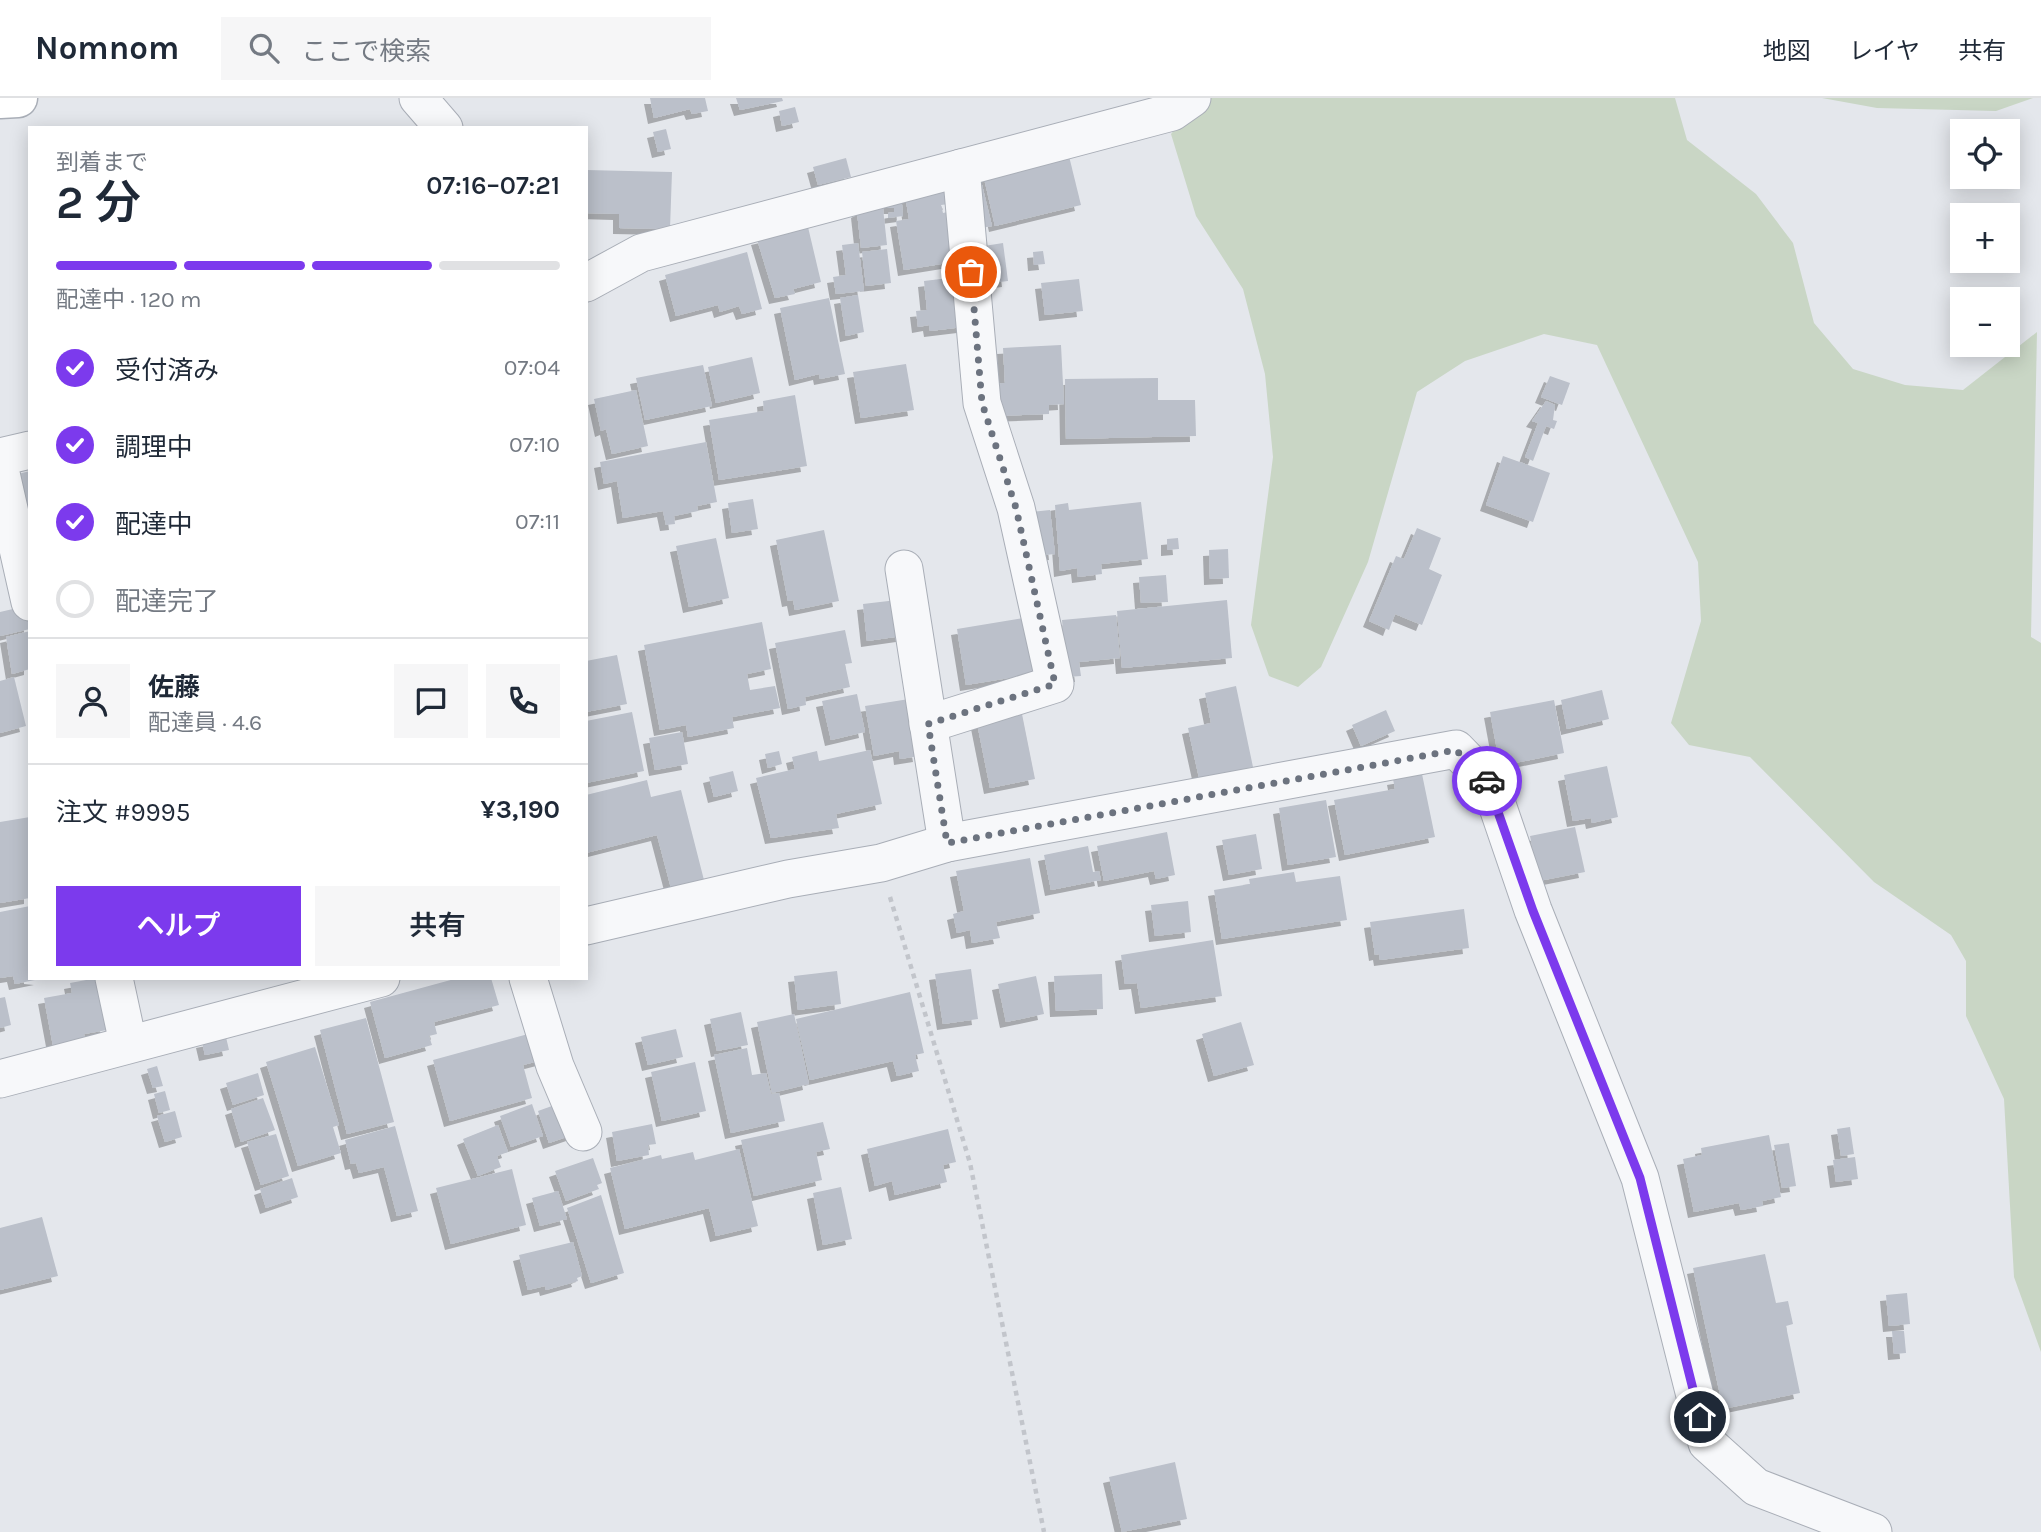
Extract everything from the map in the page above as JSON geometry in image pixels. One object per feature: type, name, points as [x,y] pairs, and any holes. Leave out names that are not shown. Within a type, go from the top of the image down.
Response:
[{"type":"main road","points":[[0,99],[18,98]]},
{"type":"street","points":[[418,98],[442,126]]},
{"type":"street","points":[[588,282],[641,253],[1172,113],[1192,98]]},
{"type":"street","points":[[928,724],[1055,684],[1016,508],[982,403],[961,168]]},
{"type":"street","points":[[0,457],[28,450]]},
{"type":"street","points":[[0,469],[28,593]]},
{"type":"street","points":[[904,569],[947,843]]},
{"type":"street","points":[[588,926],[699,898],[881,863],[947,843],[1456,750],[1490,784],[1533,911],[1640,1178],[1707,1443],[1756,1487],[1830,1524],[1873,1532]]},
{"type":"street","points":[[114,980],[128,1043]]},
{"type":"street","points":[[529,980],[555,1066],[583,1132]]},
{"type":"street","points":[[0,1079],[360,981]]},
{"type":"path","points":[[881,863],[911,974],[970,1163],[1044,1532]]},
{"type":"green space","points":[[1201,98],[1675,98],[1687,140],[1756,194],[1793,243],[1814,323],[1853,369],[1905,385],[1963,390],[2005,357],[2020,357],[2020,345],[2037,332],[2031,637],[2041,643],[2041,1352],[2014,1277],[2004,1099],[1966,1016],[1966,961],[1951,935],[1874,882],[1750,757],[1689,745],[1671,723],[1701,621],[1698,562],[1597,345],[1544,334],[1465,361],[1417,392],[1368,562],[1321,667],[1298,687],[1269,676],[1251,625],[1273,457],[1265,374],[1243,289],[1196,216],[1171,134]]},
{"type":"green space","points":[[1822,98],[2033,98],[1996,111],[1877,108]]},
{"type":"building","points":[[650,98],[705,98],[708,111],[692,114],[690,109],[654,118]]},
{"type":"building","points":[[736,98],[782,98],[783,101],[740,110]]},
{"type":"building","points":[[795,107],[799,122],[782,126],[779,111]]},
{"type":"building","points":[[666,129],[671,149],[658,152],[653,132]]},
{"type":"building","points":[[1067,148],[1081,205],[995,226],[982,169]]},
{"type":"building","points":[[846,158],[851,177],[818,185],[813,167]]},
{"type":"building","points":[[588,170],[672,172],[670,229],[619,228],[619,214],[588,213]]},
{"type":"building","points":[[940,183],[949,204],[941,205],[943,213],[952,211],[960,261],[904,270],[896,221],[909,219],[904,189]]},
{"type":"building","points":[[982,185],[992,226],[976,229],[966,189]]},
{"type":"building","points":[[901,193],[903,216],[888,218],[888,213],[894,212],[894,208],[888,208],[887,195]]},
{"type":"building","points":[[882,199],[887,245],[861,248],[857,212]]},
{"type":"building","points":[[808,227],[821,282],[793,289],[795,294],[775,298],[757,239]]},
{"type":"building","points":[[858,243],[864,291],[836,294],[833,277],[846,275],[842,245]]},
{"type":"building","points":[[1003,243],[1008,281],[983,284],[978,247]]},
{"type":"building","points":[[887,249],[891,283],[866,286],[862,252]]},
{"type":"building","points":[[1043,251],[1045,264],[1034,265],[1033,252]]},
{"type":"building","points":[[747,252],[762,309],[742,314],[739,306],[720,312],[718,305],[676,316],[665,275]]},
{"type":"building","points":[[957,277],[963,327],[930,331],[929,325],[918,327],[916,311],[927,310],[924,281]]},
{"type":"building","points":[[1079,279],[1083,311],[1045,315],[1041,283]]},
{"type":"building","points":[[858,295],[864,332],[846,336],[840,298]]},
{"type":"building","points":[[829,298],[845,374],[820,379],[819,374],[795,380],[780,308]]},
{"type":"building","points":[[1061,345],[1064,404],[1049,405],[1049,414],[995,416],[993,384],[1005,383],[1003,348]]},
{"type":"building","points":[[752,357],[760,393],[716,403],[708,367]]},
{"type":"building","points":[[906,364],[914,410],[861,418],[853,372]]},
{"type":"building","points":[[703,365],[712,406],[645,420],[636,378]]},
{"type":"building","points":[[1550,376],[1570,383],[1562,405],[1541,397]]},
{"type":"building","points":[[1158,378],[1158,400],[1195,400],[1196,436],[1066,439],[1065,379]]},
{"type":"building","points":[[636,390],[648,446],[612,454],[606,429],[601,431],[594,399]]},
{"type":"building","points":[[795,395],[807,466],[719,480],[709,420],[764,411],[763,401]]},
{"type":"building","points":[[1546,401],[1555,405],[1553,420],[1557,421],[1554,429],[1546,426],[1533,461],[1525,457],[1538,423],[1532,421]]},
{"type":"building","points":[[706,442],[717,502],[697,506],[698,511],[674,516],[675,524],[666,525],[663,511],[623,518],[617,481],[604,484],[600,462]]},
{"type":"building","points":[[1503,456],[1550,473],[1533,522],[1486,505]]},
{"type":"building","points":[[28,472],[28,526],[14,475]]},
{"type":"building","points":[[753,499],[758,529],[732,533],[728,503]]},
{"type":"building","points":[[1141,502],[1148,559],[1101,564],[1102,574],[1078,577],[1077,568],[1060,571],[1055,505],[1068,503],[1069,510]]},
{"type":"building","points":[[1050,510],[1055,554],[1036,556],[1031,512]]},
{"type":"building","points":[[1417,528],[1441,538],[1429,569],[1442,575],[1422,625],[1395,614],[1389,630],[1369,621],[1396,556],[1404,559]]},
{"type":"building","points":[[824,530],[839,601],[795,610],[793,600],[788,601],[776,540]]},
{"type":"building","points":[[716,538],[729,598],[689,607],[676,546]]},
{"type":"building","points":[[1178,538],[1179,549],[1167,550],[1167,539]]},
{"type":"building","points":[[1228,549],[1229,578],[1210,579],[1209,550]]},
{"type":"building","points":[[1166,575],[1168,602],[1141,603],[1139,577]]},
{"type":"building","points":[[897,600],[902,636],[867,641],[863,604]]},
{"type":"building","points":[[1227,600],[1232,658],[1122,668],[1117,611]]},
{"type":"building","points":[[28,605],[28,629],[0,636],[0,612]]},
{"type":"building","points":[[1116,615],[1120,658],[1079,662],[1081,676],[1067,677],[1062,620]]},
{"type":"building","points":[[1029,617],[1041,682],[1011,687],[1009,678],[966,685],[957,629]]},
{"type":"building","points":[[762,622],[771,669],[747,674],[750,690],[775,686],[780,708],[732,717],[734,728],[688,737],[686,725],[660,730],[644,645]]},
{"type":"building","points":[[845,630],[852,663],[845,664],[850,687],[805,697],[806,705],[788,709],[775,643]]},
{"type":"building","points":[[28,632],[28,670],[12,674],[6,637]]},
{"type":"building","points":[[617,655],[627,704],[588,712],[588,661]]},
{"type":"building","points":[[14,677],[26,726],[0,733],[0,681]]},
{"type":"building","points":[[1236,686],[1253,767],[1199,778],[1188,728],[1211,723],[1205,693]]},
{"type":"building","points":[[1602,690],[1609,719],[1567,729],[1561,700]]},
{"type":"building","points":[[857,694],[865,732],[831,740],[822,701]]},
{"type":"building","points":[[909,699],[919,756],[900,759],[899,751],[874,756],[865,706]]},
{"type":"building","points":[[1554,700],[1564,753],[1500,766],[1490,712]]},
{"type":"building","points":[[1386,710],[1395,731],[1361,746],[1352,725]]},
{"type":"building","points":[[632,712],[644,771],[588,783],[588,721]]},
{"type":"building","points":[[1022,714],[1035,779],[990,788],[977,723]]},
{"type":"building","points":[[682,732],[688,764],[655,770],[649,738]]},
{"type":"building","points":[[870,750],[882,804],[836,814],[839,828],[771,838],[756,778],[795,769],[792,757],[817,751],[819,761]]},
{"type":"building","points":[[779,751],[782,764],[768,768],[765,754]]},
{"type":"building","points":[[1607,766],[1618,817],[1592,823],[1591,818],[1573,821],[1564,775]]},
{"type":"building","points":[[733,771],[738,791],[714,797],[709,777]]},
{"type":"building","points":[[1422,774],[1435,837],[1345,855],[1334,800],[1395,789],[1393,779]]},
{"type":"building","points":[[647,780],[651,797],[681,790],[705,884],[672,892],[657,835],[588,852],[588,795]]},
{"type":"building","points":[[1326,800],[1336,857],[1288,865],[1279,808]]},
{"type":"building","points":[[28,817],[28,898],[0,903],[0,822]]},
{"type":"building","points":[[1575,827],[1585,872],[1539,881],[1530,836]]},
{"type":"building","points":[[1167,832],[1175,875],[1156,879],[1154,871],[1104,881],[1097,846]]},
{"type":"building","points":[[1256,834],[1262,869],[1229,875],[1222,840]]},
{"type":"building","points":[[1088,846],[1093,872],[1099,871],[1101,880],[1051,890],[1044,855]]},
{"type":"building","points":[[1030,858],[1040,913],[996,922],[1000,938],[972,943],[970,930],[957,933],[953,914],[964,911],[956,871]]},
{"type":"building","points":[[1294,872],[1296,882],[1340,876],[1347,920],[1222,939],[1214,890],[1250,884],[1249,879]]},
{"type":"building","points":[[1188,901],[1191,932],[1155,936],[1151,905]]},
{"type":"building","points":[[28,906],[28,980],[35,980],[15,984],[13,976],[0,978],[0,912]]},
{"type":"building","points":[[1464,909],[1469,948],[1380,960],[1379,954],[1375,955],[1370,922]]},
{"type":"building","points":[[1213,940],[1222,996],[1141,1008],[1137,983],[1125,984],[1121,955]]},
{"type":"building","points":[[971,969],[978,1019],[943,1024],[935,974]]},
{"type":"building","points":[[837,971],[841,1004],[798,1010],[794,976]]},
{"type":"building","points":[[1102,974],[1103,1009],[1056,1011],[1054,976]]},
{"type":"building","points":[[1036,976],[1044,1014],[1006,1022],[998,984]]},
{"type":"building","points":[[97,980],[107,1030],[84,1034],[85,1040],[53,1046],[44,998],[72,993],[70,983]]},
{"type":"building","points":[[451,980],[492,980],[499,1005],[434,1022],[437,1034],[429,1036],[432,1045],[385,1058],[370,1002]]},
{"type":"building","points":[[910,992],[924,1053],[915,1055],[919,1071],[897,1076],[893,1061],[810,1080],[796,1019]]},
{"type":"building","points":[[5,997],[11,1025],[0,1028],[0,998]]},
{"type":"building","points":[[741,1012],[748,1045],[717,1051],[710,1019]]},
{"type":"building","points":[[794,1014],[809,1084],[772,1093],[757,1022]]},
{"type":"building","points":[[366,1018],[394,1122],[347,1134],[320,1030]]},
{"type":"building","points":[[1241,1022],[1254,1065],[1214,1076],[1202,1034]]},
{"type":"building","points":[[676,1029],[683,1057],[648,1065],[641,1037]]},
{"type":"building","points":[[539,1031],[546,1059],[523,1065],[532,1098],[450,1121],[433,1060]]},
{"type":"building","points":[[226,1037],[229,1050],[205,1055],[202,1042]]},
{"type":"building","points":[[315,1047],[339,1125],[333,1127],[341,1153],[298,1166],[266,1062]]},
{"type":"building","points":[[747,1048],[752,1075],[766,1073],[771,1094],[779,1093],[785,1121],[731,1133],[714,1055]]},
{"type":"building","points":[[695,1062],[706,1111],[662,1121],[651,1072]]},
{"type":"building","points":[[157,1066],[163,1086],[153,1088],[147,1069]]},
{"type":"building","points":[[258,1073],[264,1095],[233,1105],[226,1083]]},
{"type":"building","points":[[165,1091],[170,1110],[159,1113],[154,1094]]},
{"type":"building","points":[[263,1098],[275,1130],[241,1142],[231,1109]]},
{"type":"building","points":[[563,1102],[575,1134],[549,1143],[538,1111]]},
{"type":"building","points":[[532,1104],[543,1136],[511,1147],[500,1116]]},
{"type":"building","points":[[175,1111],[182,1137],[165,1142],[157,1116]]},
{"type":"building","points":[[823,1122],[830,1149],[816,1152],[822,1180],[754,1196],[741,1140]]},
{"type":"building","points":[[652,1124],[656,1144],[648,1145],[649,1155],[617,1161],[612,1132]]},
{"type":"building","points":[[498,1125],[508,1152],[497,1156],[501,1167],[478,1176],[463,1139]]},
{"type":"building","points":[[395,1126],[418,1211],[397,1216],[384,1167],[359,1173],[356,1163],[351,1164],[345,1140]]},
{"type":"building","points":[[1850,1127],[1854,1154],[1841,1156],[1837,1129]]},
{"type":"building","points":[[948,1129],[956,1162],[943,1165],[947,1182],[895,1195],[892,1181],[875,1186],[867,1149]]},
{"type":"building","points":[[276,1134],[289,1176],[261,1185],[247,1142]]},
{"type":"building","points":[[1769,1135],[1781,1197],[1762,1201],[1763,1206],[1741,1210],[1739,1203],[1694,1212],[1683,1159],[1702,1155],[1701,1148]]},
{"type":"building","points":[[1789,1143],[1796,1186],[1782,1188],[1774,1145]]},
{"type":"building","points":[[739,1149],[758,1226],[716,1236],[709,1208],[625,1229],[610,1168],[661,1155],[662,1159],[693,1152],[695,1160]]},
{"type":"building","points":[[1855,1157],[1858,1179],[1836,1182],[1833,1160]]},
{"type":"building","points":[[593,1158],[602,1183],[597,1185],[599,1189],[566,1201],[555,1171]]},
{"type":"building","points":[[512,1169],[526,1225],[451,1244],[436,1188]]},
{"type":"building","points":[[292,1178],[298,1197],[266,1208],[260,1189]]},
{"type":"building","points":[[841,1187],[852,1239],[823,1245],[813,1193]]},
{"type":"building","points":[[558,1191],[567,1219],[540,1226],[532,1198]]},
{"type":"building","points":[[601,1195],[624,1273],[591,1283],[567,1208]]},
{"type":"building","points":[[42,1217],[58,1276],[0,1290],[0,1228]]},
{"type":"building","points":[[573,1242],[582,1276],[577,1278],[578,1281],[546,1290],[545,1286],[528,1290],[519,1255]]},
{"type":"building","points":[[1765,1254],[1776,1303],[1788,1301],[1793,1324],[1786,1326],[1800,1393],[1723,1409],[1693,1268]]},
{"type":"building","points":[[1907,1293],[1910,1324],[1889,1326],[1886,1295]]},
{"type":"building","points":[[1892,1331],[1904,1331],[1906,1353],[1894,1354]]},
{"type":"building","points":[[1175,1462],[1187,1519],[1122,1532],[1109,1477]]},
{"type":"way so far","points":[[971,272],[982,403],[1016,508],[1055,684],[928,724],[947,843],[1456,750],[1487,781]]},
{"type":"route","points":[[1487,781],[1533,911],[1640,1178],[1700,1417]]}]
